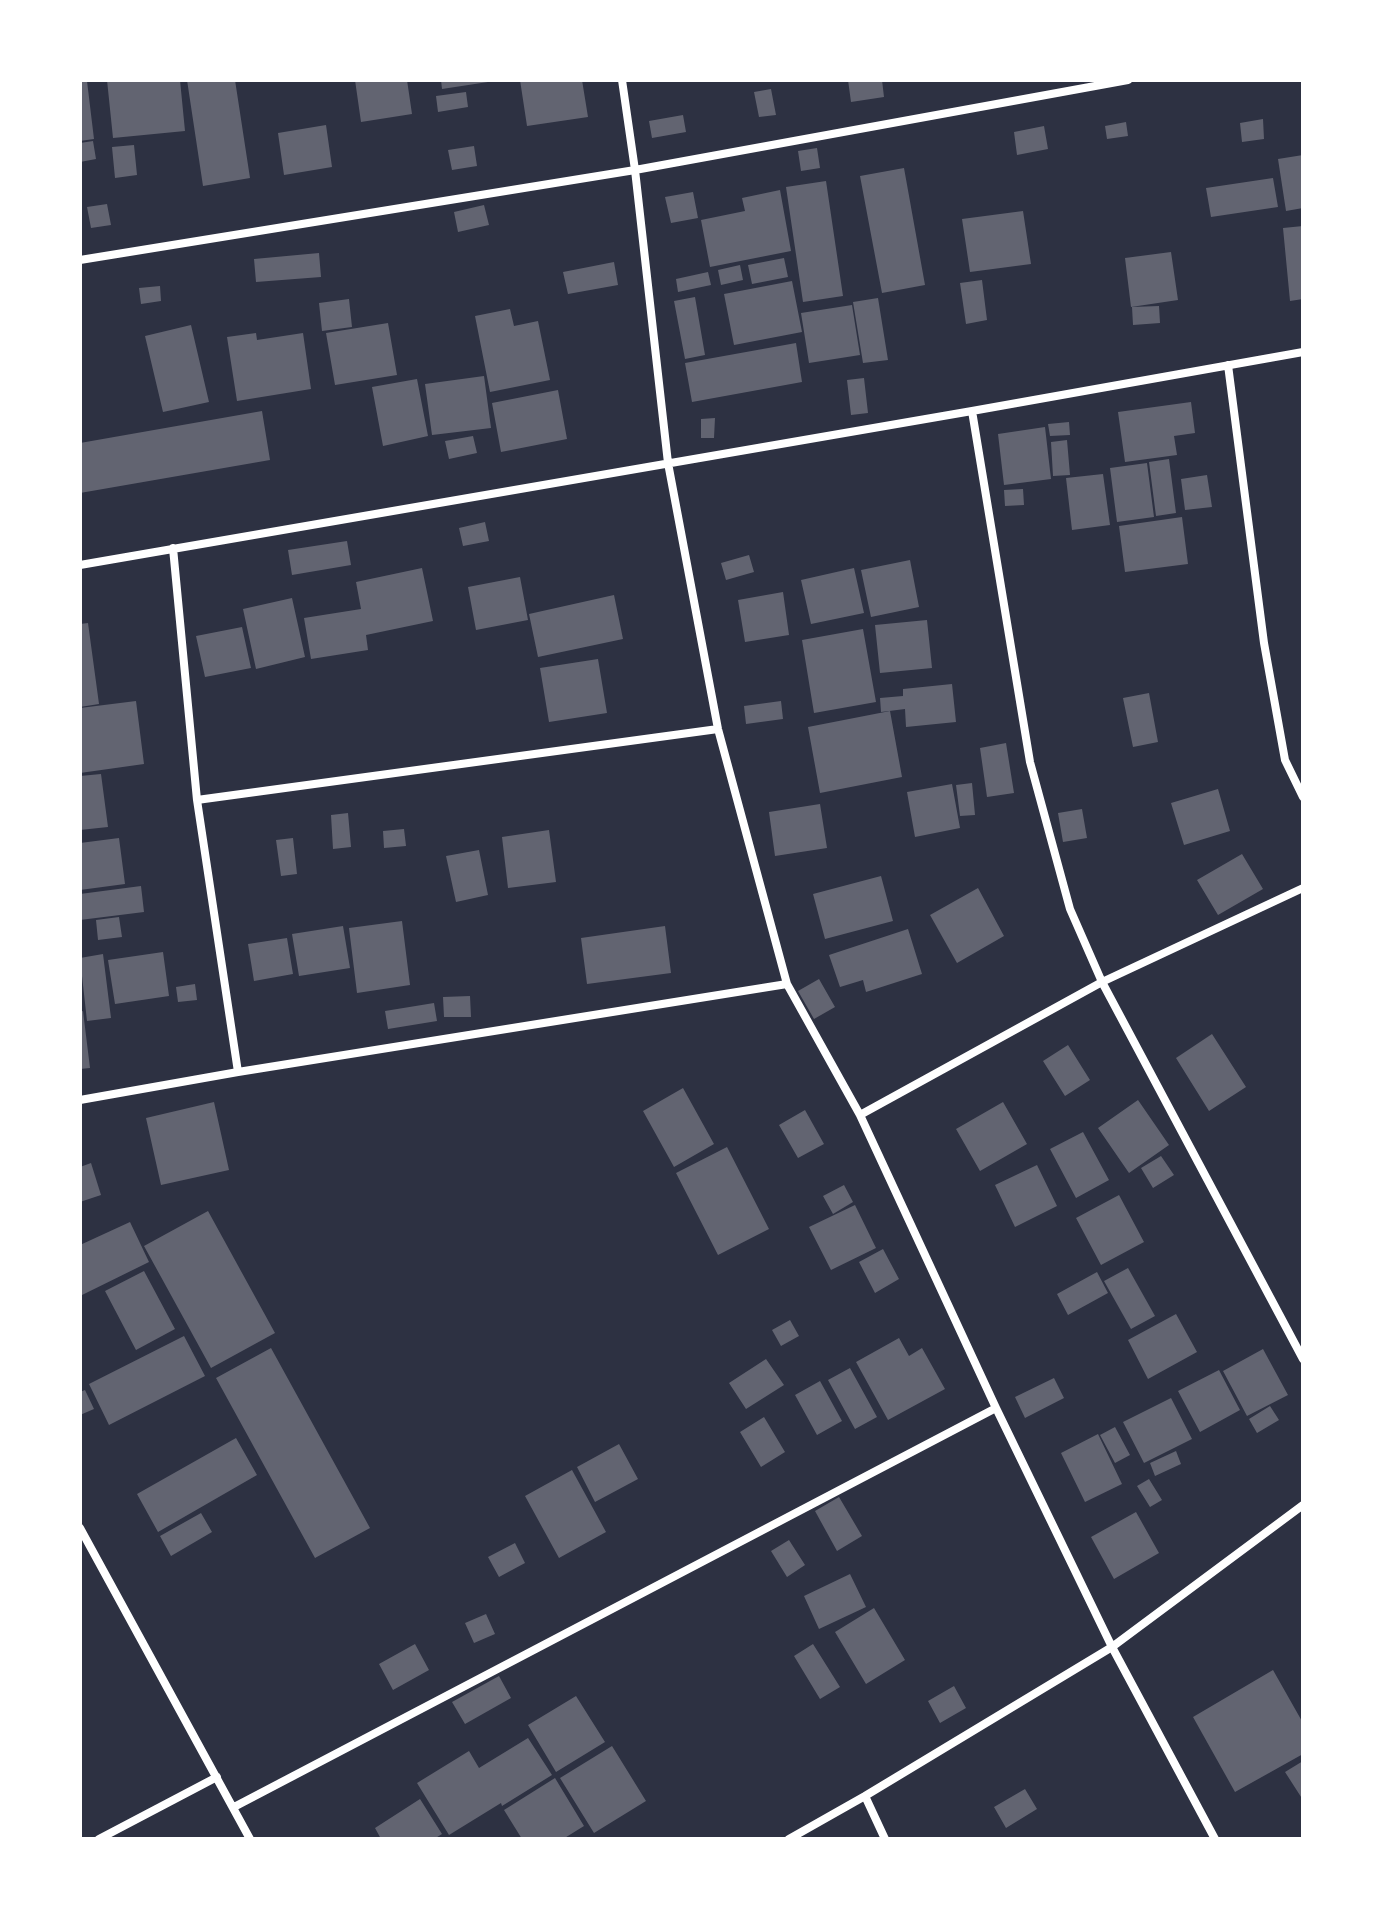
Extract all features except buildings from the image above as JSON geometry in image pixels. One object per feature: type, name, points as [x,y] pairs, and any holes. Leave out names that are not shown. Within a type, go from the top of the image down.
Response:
[{"type":"street","points":[[622,80],[668,463],[718,729],[787,984],[860,1115],[996,1408],[1112,1647],[1215,1839]]},
{"type":"street","points":[[80,260],[635,170],[1128,80]]},
{"type":"street","points":[[80,565],[1303,352]]},
{"type":"street","points":[[1228,365],[1264,643],[1285,760],[1303,797]]},
{"type":"street","points":[[972,411],[1030,762],[1070,909],[1102,982],[1303,1359]]},
{"type":"street","points":[[173,548],[197,800],[238,1072]]},
{"type":"street","points":[[197,800],[718,729]]},
{"type":"street","points":[[860,1115],[1102,982],[1303,888]]},
{"type":"street","points":[[80,1100],[787,984]]},
{"type":"street","points":[[234,1807],[996,1408]]},
{"type":"street","points":[[789,1839],[1112,1647],[1303,1505]]},
{"type":"street","points":[[81,1531],[250,1839]]},
{"type":"street","points":[[99,1839],[217,1777]]},
{"type":"street","points":[[865,1796],[885,1839]]}]
